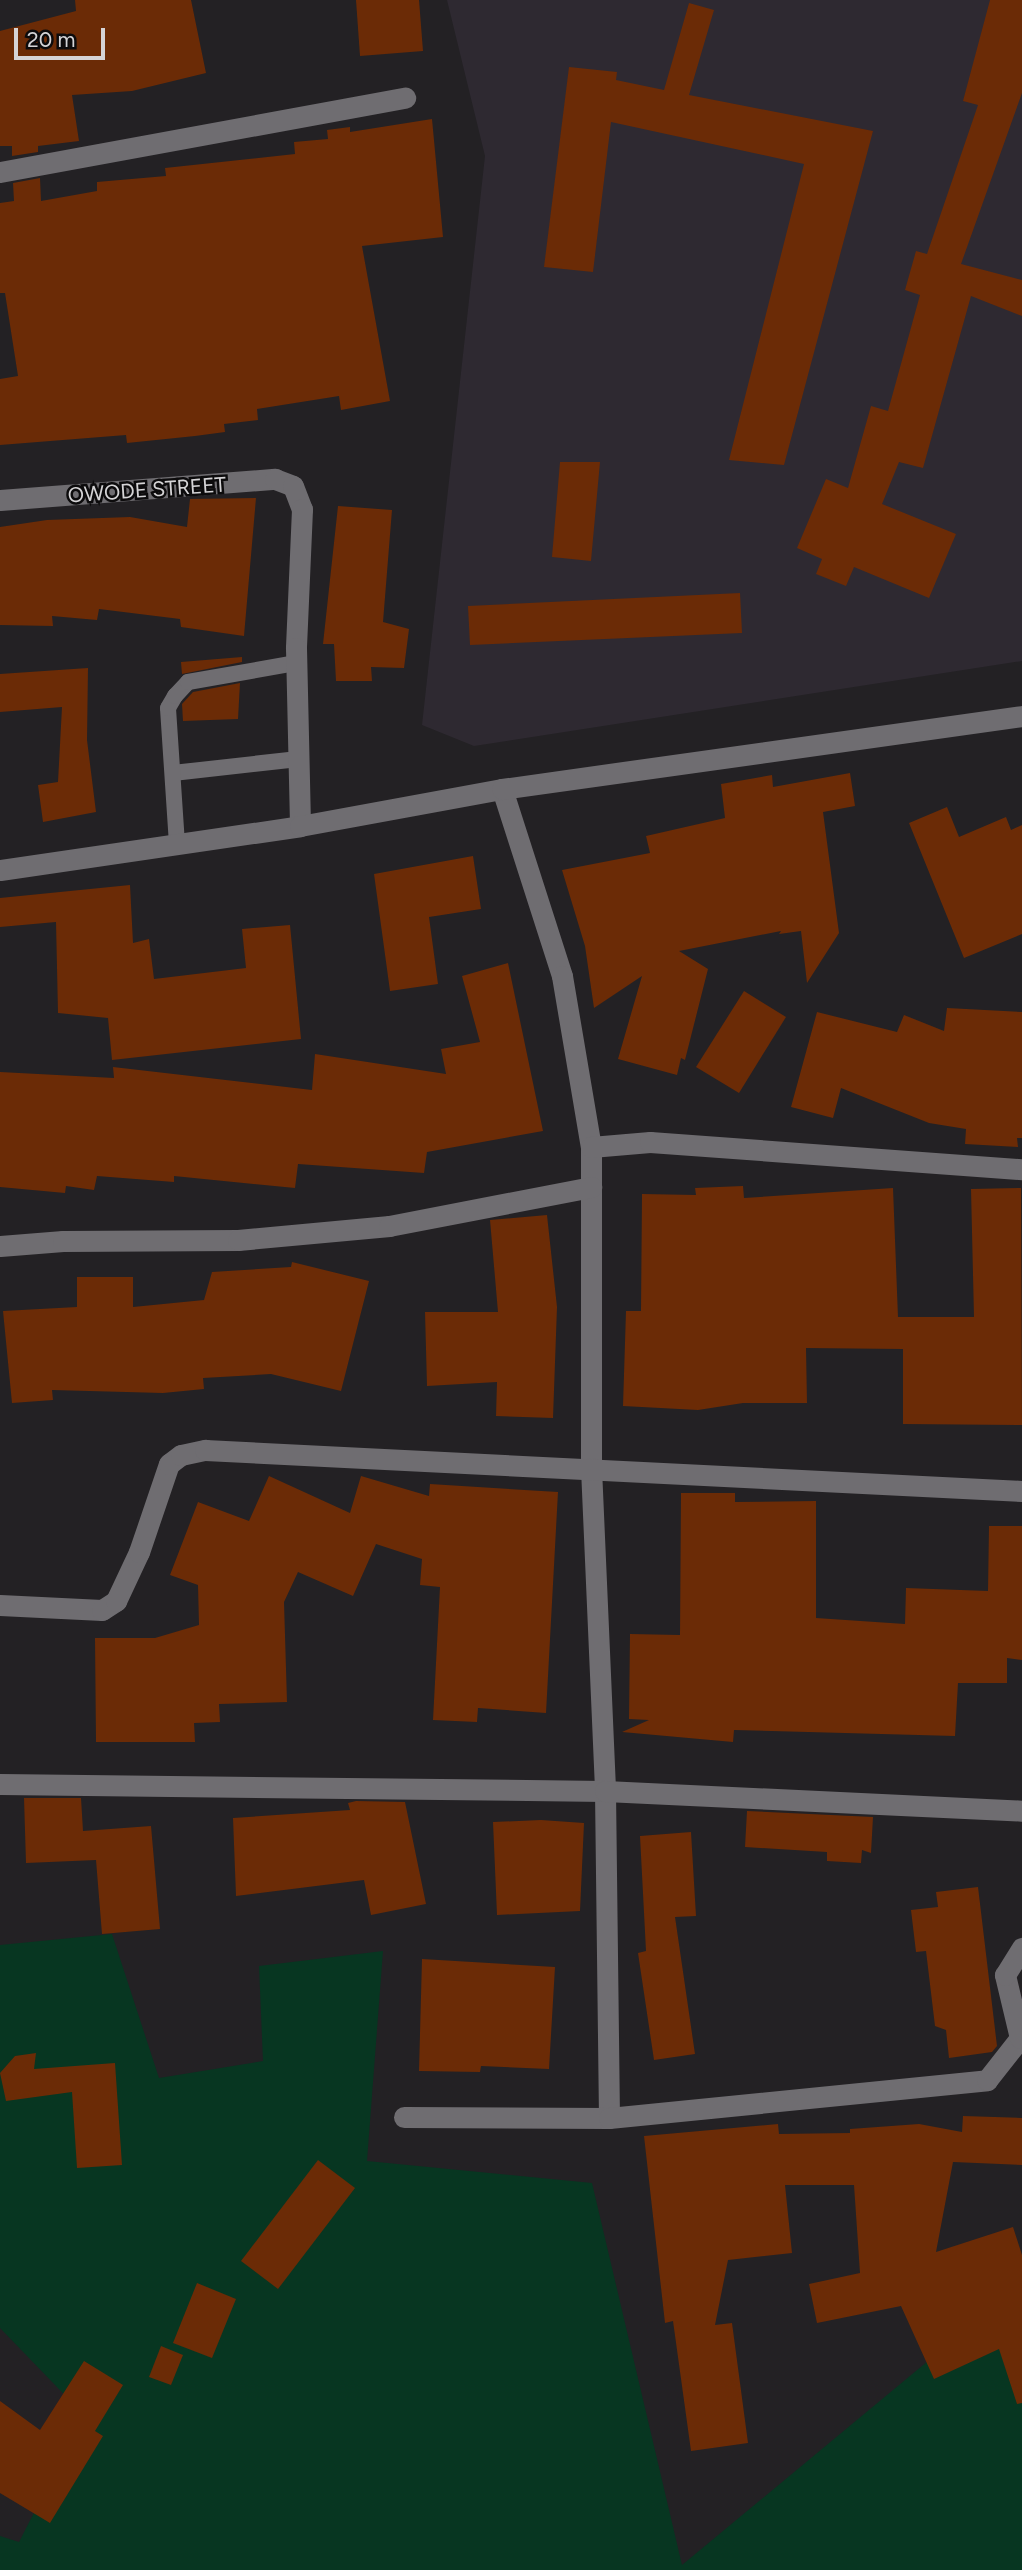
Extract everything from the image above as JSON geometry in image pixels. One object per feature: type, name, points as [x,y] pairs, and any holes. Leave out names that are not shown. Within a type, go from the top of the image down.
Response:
[{"type":"street","points":[[0,172],[405,98]]},
{"type":"street","name":"OWODE STREET","points":[[0,500],[275,479],[293,486],[302,509],[296,663]]},
{"type":"street","points":[[296,663],[300,826]]},
{"type":"street","points":[[0,870],[300,826],[502,789],[1022,716]]},
{"type":"street","points":[[502,789],[562,975],[591,1147],[591,1468],[605,1791],[610,2118]]},
{"type":"street","points":[[591,1147],[650,1142],[1022,1169]]},
{"type":"street","points":[[0,1246],[238,1240],[375,1228],[591,1187]]},
{"type":"street","points":[[0,1605],[102,1610],[116,1601],[139,1552],[169,1464],[181,1455],[241,1450],[1022,1492]]},
{"type":"street","points":[[0,1784],[605,1791],[1022,1811]]},
{"type":"street","points":[[404,2117],[610,2118],[987,2080],[1020,2038],[1005,1975],[1022,1948]]},
{"type":"lane","points":[[177,844],[169,708],[188,682],[296,663]]},
{"type":"lane","points":[[173,773],[298,759]]},
{"type":"shaded area","points":[[447,0],[1022,0],[1022,661],[474,746],[422,725],[485,156]]},
{"type":"green space","points":[[112,1934],[159,2078],[263,2061],[259,1966],[383,1951],[367,2161],[592,2183],[682,2565],[1022,2283],[1022,2570],[0,2570],[0,2536],[19,2542],[84,2415],[0,2328],[0,1945]]},
{"type":"building","points":[[75,0],[191,0],[206,73],[132,91],[72,95],[79,141],[38,146],[38,152],[12,156],[12,146],[0,146],[0,31],[76,11]]},
{"type":"building","points":[[356,0],[419,0],[423,51],[360,56]]},
{"type":"building","points":[[990,0],[1022,0],[1022,93],[961,264],[1022,280],[1022,316],[971,296],[923,468],[899,462],[882,504],[956,534],[929,598],[854,567],[846,586],[816,574],[822,559],[797,548],[826,479],[848,488],[871,406],[888,411],[920,295],[905,290],[916,251],[927,254],[978,105],[963,101]]},
{"type":"building","points":[[689,3],[714,10],[689,95],[873,131],[784,465],[729,460],[804,164],[611,122],[593,272],[544,267],[569,67],[617,72],[616,80],[664,90]]},
{"type":"building","points":[[432,119],[443,237],[362,246],[390,401],[341,410],[339,396],[257,409],[258,420],[224,424],[225,432],[195,436],[127,443],[126,435],[0,445],[0,379],[18,376],[5,293],[0,293],[0,203],[14,201],[13,183],[40,178],[41,201],[97,191],[97,182],[166,176],[165,168],[295,154],[294,142],[328,139],[327,130],[350,127],[350,132]]},
{"type":"building","points":[[560,462],[600,462],[591,561],[552,557]]},
{"type":"building","points":[[256,498],[244,636],[181,627],[180,619],[99,609],[97,620],[52,616],[53,626],[0,625],[0,527],[47,520],[130,517],[187,527],[190,499]]},
{"type":"building","points":[[338,506],[392,510],[383,622],[409,629],[404,668],[371,667],[372,681],[336,681],[334,644],[323,644]]},
{"type":"building","points":[[740,593],[742,633],[470,645],[468,606]]},
{"type":"building","points":[[242,657],[242,662],[182,674],[181,662]]},
{"type":"building","points":[[88,668],[87,740],[96,812],[43,822],[38,785],[58,782],[62,707],[0,712],[0,674]]},
{"type":"building","points":[[240,683],[238,719],[183,721],[182,704],[193,692]]},
{"type":"building","points":[[850,773],[855,806],[823,812],[839,933],[807,983],[801,931],[779,934],[781,931],[679,951],[708,969],[685,1060],[681,1058],[677,1075],[618,1059],[642,976],[594,1008],[585,946],[562,870],[650,853],[646,836],[725,818],[721,784],[772,775],[773,787]]},
{"type":"building","points":[[947,807],[959,837],[1006,817],[1011,830],[1022,825],[1022,934],[964,958],[909,823]]},
{"type":"building","points":[[473,856],[481,909],[429,917],[438,984],[390,991],[374,874]]},
{"type":"building","points":[[130,885],[133,943],[149,939],[154,979],[246,968],[242,929],[290,925],[301,1039],[112,1060],[108,1018],[58,1013],[56,922],[0,927],[0,898]]},
{"type":"building","points":[[508,963],[543,1131],[427,1152],[424,1173],[298,1164],[295,1188],[174,1176],[174,1182],[97,1176],[94,1190],[66,1186],[65,1193],[0,1187],[0,1072],[114,1078],[113,1067],[312,1090],[315,1054],[446,1074],[441,1049],[480,1042],[462,976]]},
{"type":"building","points":[[744,991],[786,1017],[739,1093],[696,1067]]},
{"type":"building","points":[[947,1008],[1022,1012],[1022,1138],[1017,1138],[1018,1147],[965,1144],[966,1129],[929,1123],[841,1088],[833,1118],[791,1107],[817,1012],[897,1032],[904,1015],[944,1031]]},
{"type":"building","points":[[743,1186],[744,1198],[893,1188],[898,1317],[974,1317],[971,1189],[1021,1188],[1022,1425],[903,1424],[903,1349],[806,1348],[807,1403],[743,1403],[698,1410],[623,1406],[626,1311],[641,1311],[642,1194],[696,1195],[695,1188]]},
{"type":"building","points":[[547,1215],[557,1307],[553,1418],[496,1416],[497,1382],[427,1386],[425,1312],[498,1312],[490,1220]]},
{"type":"building","points":[[292,1262],[369,1281],[341,1391],[271,1374],[203,1378],[204,1389],[163,1393],[52,1390],[53,1400],[12,1403],[3,1311],[77,1307],[77,1277],[133,1277],[133,1307],[204,1300],[212,1272],[291,1267]]},
{"type":"building","points":[[269,1476],[350,1513],[361,1476],[429,1496],[430,1484],[558,1492],[546,1713],[478,1708],[477,1722],[433,1720],[440,1587],[420,1585],[422,1559],[376,1544],[353,1596],[298,1572],[284,1602],[287,1702],[219,1704],[220,1722],[194,1723],[195,1742],[96,1742],[95,1638],[155,1638],[199,1625],[198,1585],[170,1575],[198,1502],[249,1521]]},
{"type":"building","points":[[681,1493],[735,1493],[735,1502],[816,1501],[816,1618],[905,1624],[906,1588],[988,1591],[989,1526],[1022,1526],[1022,1660],[1007,1658],[1007,1683],[958,1683],[955,1736],[734,1730],[733,1742],[622,1732],[649,1720],[629,1719],[630,1634],[680,1635]]},
{"type":"building","points":[[24,1798],[81,1798],[83,1831],[151,1826],[160,1929],[102,1934],[96,1860],[26,1863]]},
{"type":"building","points":[[405,1802],[426,1904],[371,1915],[364,1880],[236,1896],[233,1818],[350,1810],[348,1803]]},
{"type":"building","points":[[747,1811],[873,1817],[871,1853],[862,1850],[861,1863],[827,1861],[827,1852],[745,1847]]},
{"type":"building","points":[[541,1820],[584,1823],[580,1911],[497,1915],[493,1822]]},
{"type":"building","points":[[691,1832],[696,1916],[675,1917],[695,2054],[654,2060],[638,1953],[646,1951],[640,1836]]},
{"type":"building","points":[[978,1887],[997,2046],[992,2052],[949,2058],[946,2030],[935,2026],[926,1951],[916,1952],[911,1910],[938,1907],[936,1892]]},
{"type":"building","points":[[422,1959],[555,1967],[549,2069],[481,2066],[480,2072],[419,2071]]},
{"type":"building","points":[[36,2053],[34,2069],[115,2063],[122,2165],[77,2168],[72,2092],[6,2101],[0,2073],[15,2056]]},
{"type":"building","points":[[963,2116],[1022,2118],[1022,2165],[953,2162],[936,2252],[1013,2227],[1022,2255],[1022,2403],[1017,2404],[999,2349],[934,2379],[901,2306],[817,2323],[809,2284],[860,2273],[854,2185],[785,2185],[792,2253],[728,2260],[715,2325],[732,2323],[748,2443],[691,2451],[673,2321],[665,2323],[644,2136],[778,2124],[779,2134],[850,2133],[850,2129],[919,2124],[962,2132]]},
{"type":"building","points":[[318,2160],[355,2188],[278,2289],[241,2261]]},
{"type":"building","points":[[197,2283],[236,2299],[212,2358],[173,2343]]},
{"type":"building","points":[[161,2346],[183,2355],[171,2385],[149,2377]]},
{"type":"building","points":[[84,2361],[123,2385],[95,2431],[103,2436],[50,2523],[0,2493],[0,2401],[40,2430]]}]
